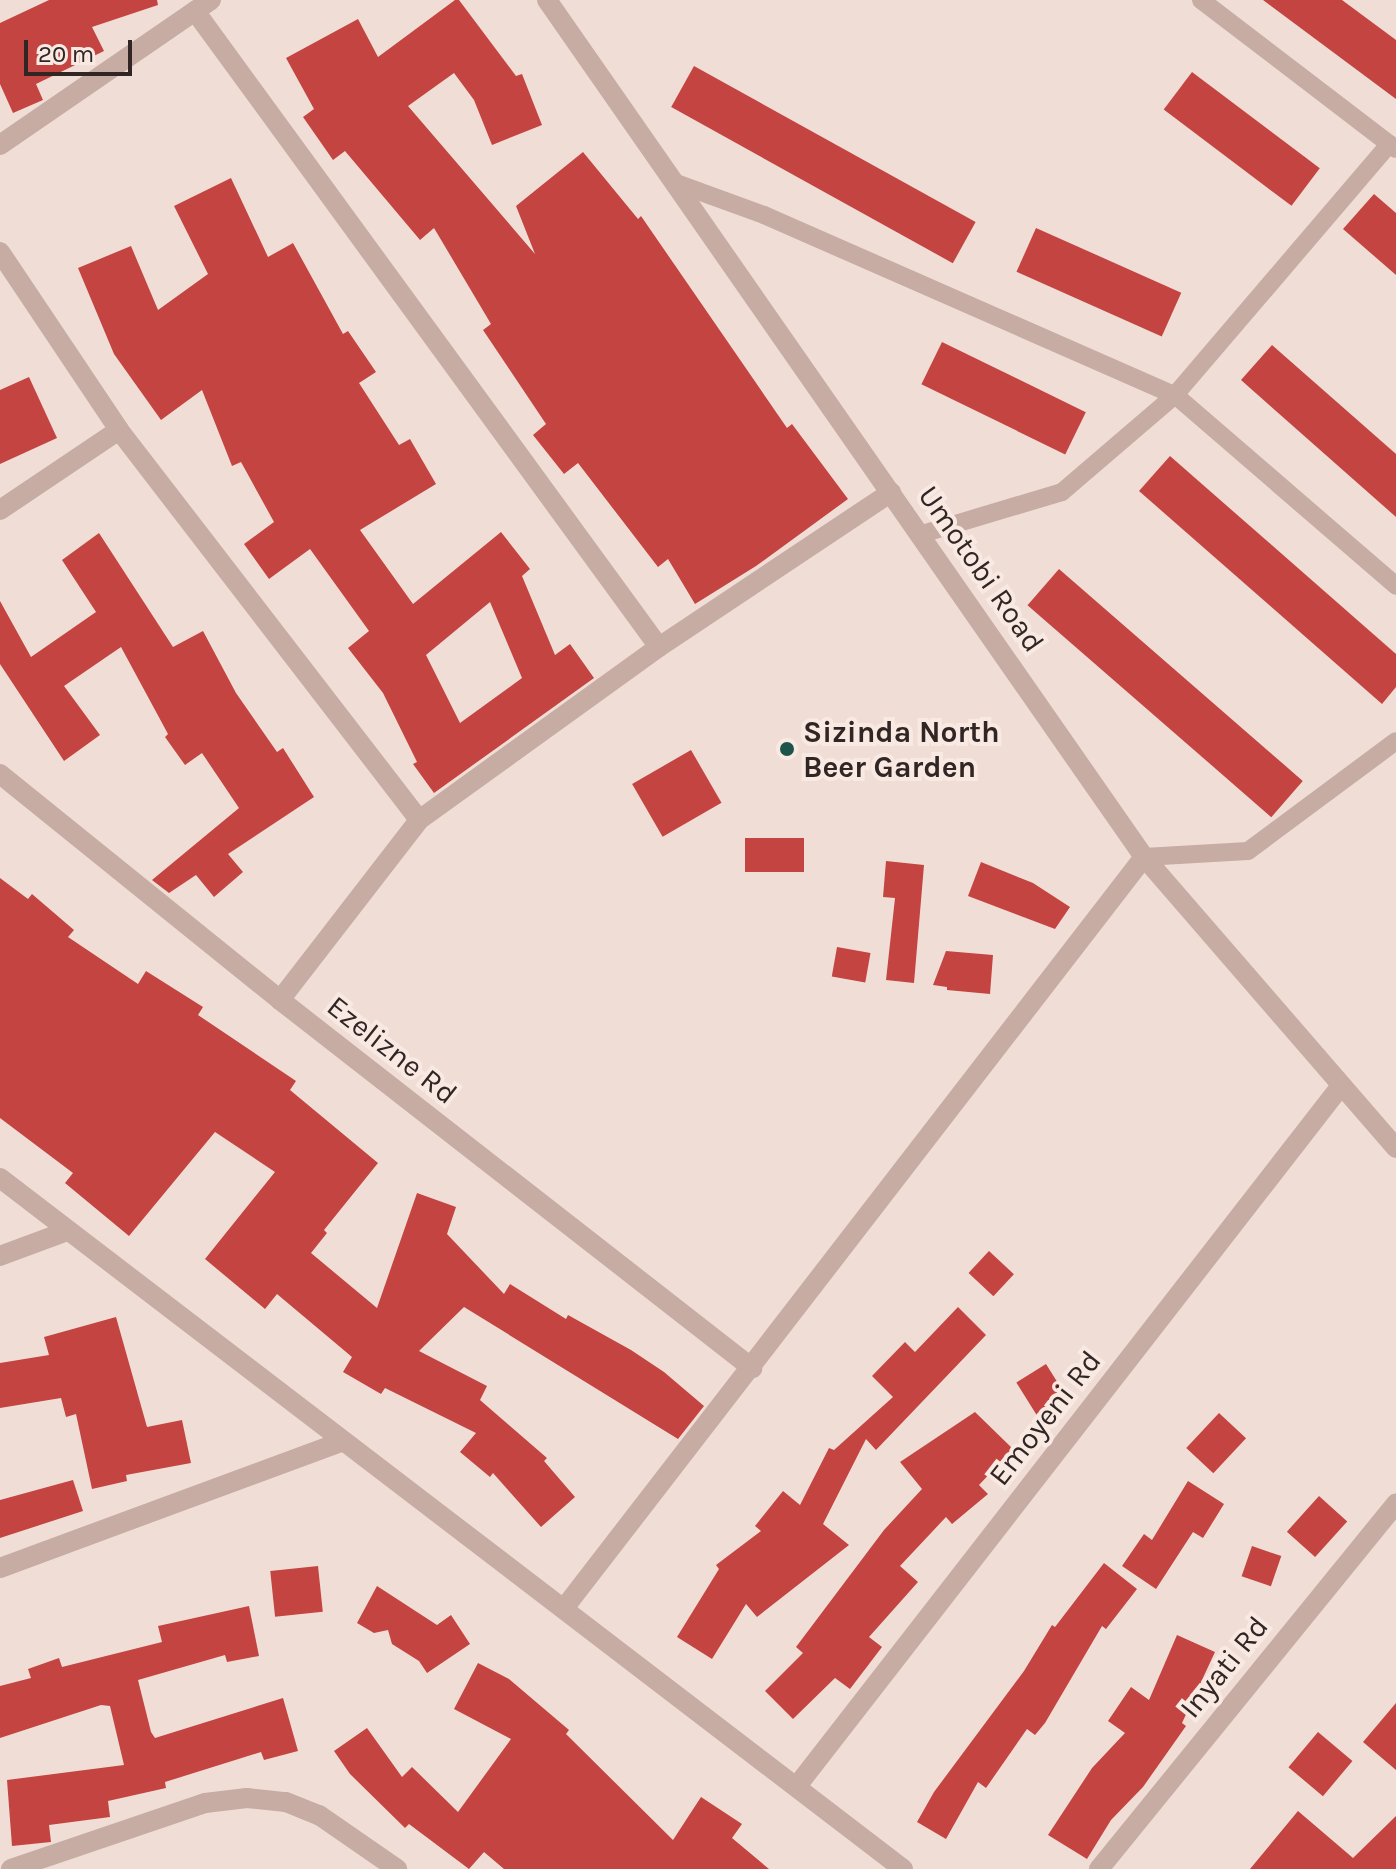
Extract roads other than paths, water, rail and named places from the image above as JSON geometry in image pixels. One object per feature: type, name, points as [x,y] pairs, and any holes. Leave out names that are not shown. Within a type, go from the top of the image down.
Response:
[{"type":"street","name":"Umotobi Road","points":[[547,0],[922,534],[1144,857],[1340,1087],[1396,1148]]},
{"type":"street","points":[[0,145],[203,5],[659,647]]},
{"type":"street","points":[[0,252],[119,430],[419,820]]},
{"type":"street","points":[[0,510],[119,430]]},
{"type":"street","points":[[280,1000],[419,820],[659,647],[891,492]]},
{"type":"street","name":"Ezelizne Rd","points":[[0,774],[280,1000],[752,1368]]},
{"type":"street","points":[[565,1607],[1144,857]]},
{"type":"street","name":"Emoyeni Rd","points":[[797,1786],[1340,1087]]},
{"type":"street","points":[[0,1178],[565,1607],[903,1869]]},
{"type":"street","points":[[0,1256],[67,1231]]},
{"type":"street","points":[[0,1568],[343,1441]]},
{"type":"street","name":"Inyati Rd","points":[[1099,1869],[1396,1503]]},
{"type":"street","points":[[11,1869],[205,1803],[247,1798],[286,1802],[319,1815],[397,1869]]},
{"type":"lane","points":[[922,534],[1062,492],[1175,395],[1393,147],[1201,0]]},
{"type":"lane","points":[[676,183],[778,221],[1175,395],[1396,586]]},
{"type":"lane","points":[[1144,857],[1248,851],[1396,741]]},
{"type":"place","name":"Sizinda North Beer Garden","points":[[787,749]]}]
